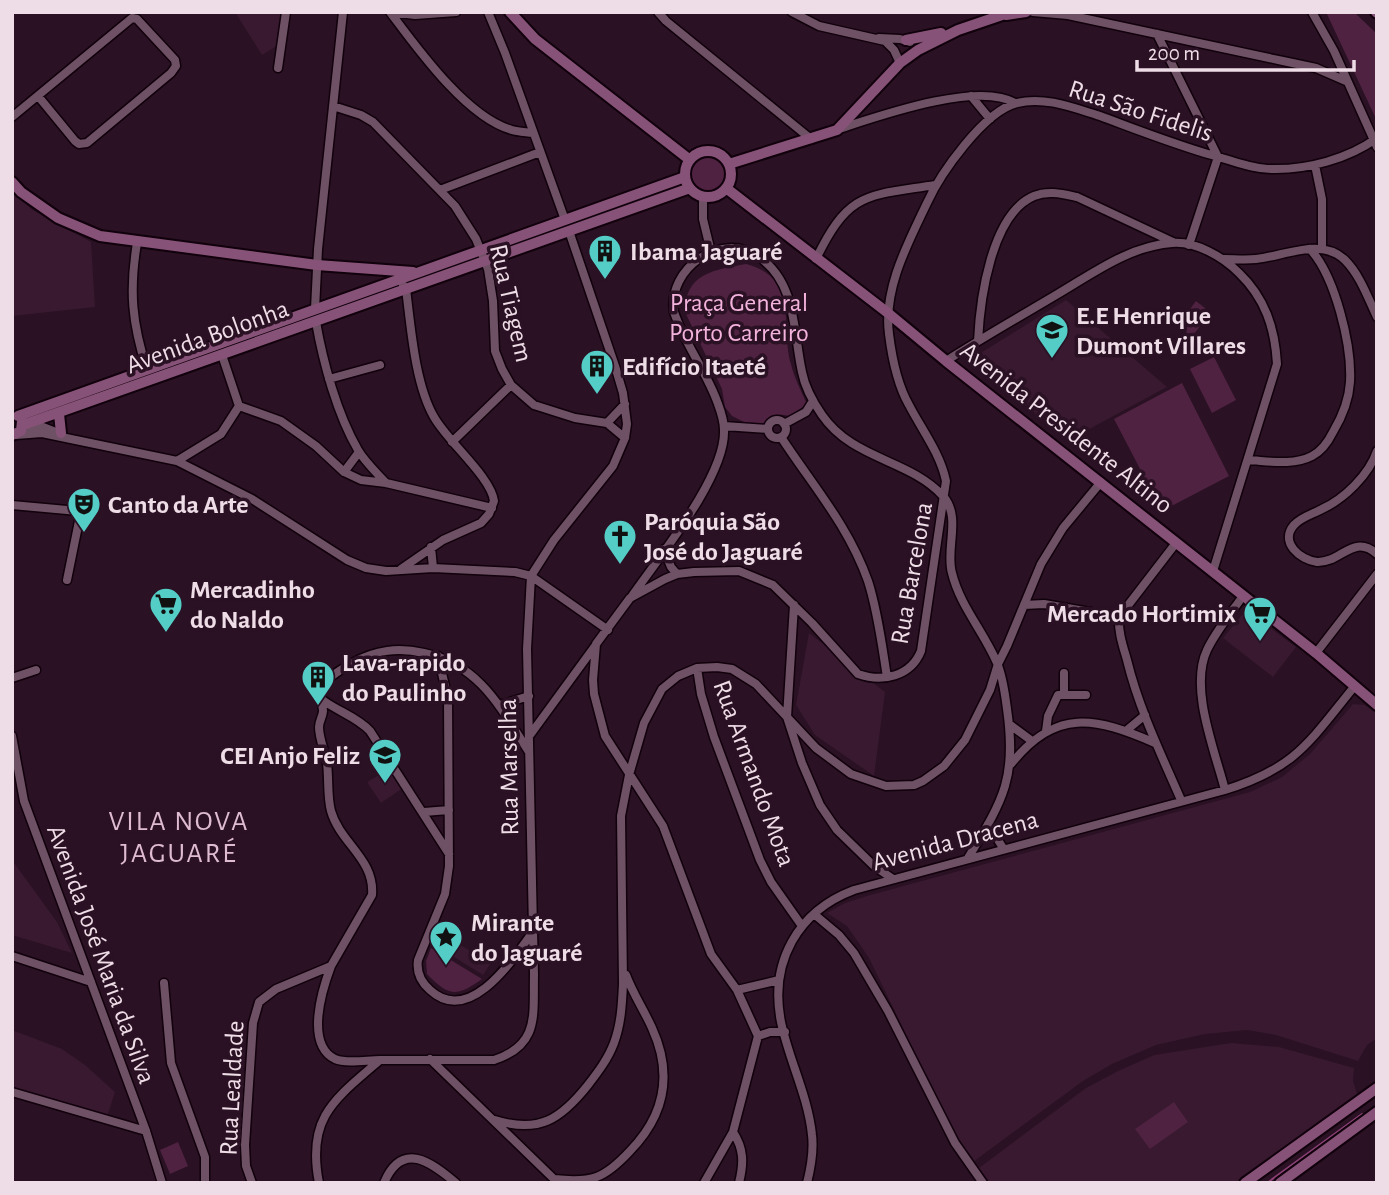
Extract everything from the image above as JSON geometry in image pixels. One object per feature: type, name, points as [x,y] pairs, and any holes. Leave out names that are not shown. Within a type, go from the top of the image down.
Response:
[{"type":"main road","points":[[510,12],[535,39],[690,160]]},
{"type":"main road","points":[[906,40],[958,30],[1008,14],[1026,12]]},
{"type":"main road","points":[[729,164],[837,130],[900,63],[918,50],[958,30]]},
{"type":"main road","points":[[711,151],[723,157],[729,164],[731,176],[726,188],[716,195],[704,196],[688,182],[690,160],[701,152],[711,151]]},
{"type":"main road","points":[[12,181],[21,192],[67,222],[100,236],[137,243],[397,275]]},
{"type":"main road","name":"Avenida Bolonha","points":[[17,425],[60,414],[316,322],[406,289],[483,256],[688,182]]},
{"type":"main road","name":"Avenida Presidente Altino","points":[[726,188],[1101,482],[1316,653],[1377,705]]},
{"type":"main road","name":"Avenida Bolonha","points":[[17,425],[147,370],[315,309],[397,275],[483,256]]},
{"type":"main road","points":[[60,414],[65,436]]},
{"type":"main road","points":[[1245,1183],[1377,1088]]},
{"type":"main road","points":[[1280,1183],[1377,1112]]},
{"type":"street","points":[[278,68],[286,12]]},
{"type":"street","points":[[315,309],[317,265],[343,12]]},
{"type":"street","points":[[390,12],[415,15],[456,12]]},
{"type":"street","points":[[390,12],[408,37],[474,109],[512,130],[533,133]]},
{"type":"street","name":"Rua Marselha","points":[[331,966],[317,1026],[322,1046],[340,1060],[494,1060],[512,1054],[531,1031],[534,1016],[527,649],[531,576],[554,540],[613,466],[625,438],[627,424],[615,366],[488,12]]},
{"type":"street","points":[[658,12],[811,139]]},
{"type":"street","points":[[792,12],[819,26],[876,38],[906,40],[918,50]]},
{"type":"street","points":[[1033,12],[1067,14],[1316,68],[1346,81]]},
{"type":"street","points":[[1312,12],[1334,51],[1376,142]]},
{"type":"street","points":[[12,117],[132,18],[137,19],[175,60],[176,66],[171,73],[87,143],[79,144],[75,141],[38,96]]},
{"type":"street","points":[[1157,34],[1218,157],[1189,245]]},
{"type":"street","points":[[876,38],[890,45],[900,63]]},
{"type":"street","points":[[971,96],[990,119]]},
{"type":"street","name":"Rua São Fidelis","points":[[837,130],[901,108],[971,96],[1006,97],[1016,103],[1056,103],[1240,165],[1270,170],[1315,165],[1376,142]]},
{"type":"street","points":[[888,313],[899,268],[935,185],[971,136],[990,119],[1016,103]]},
{"type":"street","name":"Rua Tiagem","points":[[333,106],[360,114],[373,122],[440,190],[466,222],[483,256],[493,301],[495,351],[512,385],[526,399],[544,410],[607,423],[625,438]]},
{"type":"street","points":[[440,190],[540,152]]},
{"type":"street","points":[[1315,165],[1322,199],[1322,248]]},
{"type":"street","points":[[816,259],[841,215],[854,204],[881,194],[935,185]]},
{"type":"street","points":[[978,341],[979,322],[996,243],[1008,219],[1032,196],[1061,193],[1077,197],[1175,243],[1189,245],[1224,259],[1256,259],[1322,248],[1337,254],[1348,265],[1377,317]]},
{"type":"street","points":[[704,196],[703,219],[711,252]]},
{"type":"street","points":[[137,243],[131,296],[135,330],[147,370]]},
{"type":"street","points":[[946,361],[1129,253],[1175,243]]},
{"type":"street","points":[[630,598],[714,474],[720,459],[724,426],[709,380],[678,325],[673,306],[676,285],[686,268],[711,252],[736,249],[752,253],[760,257],[782,282],[792,309],[802,375],[824,418],[843,439],[922,478],[945,498],[952,515],[949,558],[954,580],[998,664],[1009,724],[1011,764],[1001,799],[968,858]]},
{"type":"street","points":[[1248,460],[1296,461],[1311,457],[1327,443],[1347,400],[1350,379],[1343,326],[1326,274],[1310,249]]},
{"type":"street","points":[[1213,571],[1278,364],[1271,323],[1262,301],[1248,282],[1224,259]]},
{"type":"street","points":[[397,275],[406,289],[423,394],[434,417],[487,482],[494,496],[492,508],[481,523],[431,547],[401,569]]},
{"type":"street","name":"Rua Barcelona","points":[[529,736],[630,598],[677,574],[709,570],[739,571],[773,585],[859,674],[867,677],[887,677],[914,665],[921,651],[946,481],[944,472],[901,389],[890,341],[888,313]]},
{"type":"street","points":[[316,322],[329,379],[359,452],[386,482]]},
{"type":"street","points":[[222,355],[239,406]]},
{"type":"street","points":[[329,379],[380,365]]},
{"type":"street","points":[[452,442],[512,385]]},
{"type":"street","points":[[781,437],[772,437],[769,424],[775,421],[784,424],[806,412],[813,401]]},
{"type":"street","points":[[607,423],[625,404]]},
{"type":"street","points":[[239,406],[281,421],[316,446],[344,472],[361,480],[386,482],[492,508]]},
{"type":"street","points":[[177,461],[221,434],[239,406]]},
{"type":"street","points":[[781,437],[786,431],[784,424]]},
{"type":"street","points":[[17,425],[36,433],[65,436],[177,461],[252,499],[347,560],[366,568],[386,571],[433,568],[515,572],[531,576],[608,630]]},
{"type":"street","points":[[724,426],[768,429]]},
{"type":"street","points":[[781,437],[823,495],[845,532],[866,578],[887,677]]},
{"type":"street","points":[[1377,451],[1368,469],[1345,494],[1299,521],[1291,530],[1289,539],[1298,555],[1315,562],[1361,546],[1368,547],[1377,554]]},
{"type":"street","points":[[344,472],[359,452]]},
{"type":"street","points":[[495,1120],[510,1125],[530,1125],[561,1115],[574,1103],[605,1062],[614,1043],[621,1012],[621,816],[644,723],[656,697],[669,682],[696,668],[724,668],[746,676],[817,748],[850,774],[878,785],[914,785],[944,766],[965,740],[990,690],[998,664],[1041,564],[1054,541],[1101,482]]},
{"type":"street","points":[[12,505],[73,509],[80,513],[67,580]]},
{"type":"street","points":[[1177,543],[1119,617],[1119,628],[1131,678],[1155,743],[1181,800]]},
{"type":"street","points":[[431,547],[433,568]]},
{"type":"street","points":[[664,549],[677,574]]},
{"type":"street","points":[[1316,653],[1377,574]]},
{"type":"street","points":[[1029,591],[1044,604]]},
{"type":"street","points":[[1225,790],[1204,710],[1201,675],[1206,651],[1243,596]]},
{"type":"street","points":[[1024,605],[1044,604],[1119,617]]},
{"type":"street","points":[[794,605],[787,717],[812,788],[842,836],[874,866],[893,879]]},
{"type":"street","points":[[596,644],[593,680],[599,720],[605,736],[663,826],[711,954],[737,990],[758,1036],[733,1132],[704,1183]]},
{"type":"street","points":[[331,966],[369,905],[373,884],[363,859],[342,832],[331,811],[327,761],[319,726],[324,709],[320,698],[324,684],[332,675],[378,652],[404,648],[438,656],[461,666],[500,705],[528,752]]},
{"type":"street","points":[[438,656],[448,699],[449,854],[445,894],[417,967],[420,978],[430,990],[449,1001],[458,1001],[474,995],[495,980],[532,933]]},
{"type":"street","name":"Rua Armando Mota","points":[[696,668],[714,737],[760,860],[771,882],[802,926]]},
{"type":"street","points":[[12,678],[36,670]]},
{"type":"street","points":[[1064,673],[1064,694]]},
{"type":"street","name":"Avenida Dracena","points":[[807,1183],[811,1168],[812,1137],[809,1115],[785,1032],[779,999],[779,980],[789,946],[802,926],[827,902],[840,895],[893,879],[1225,790],[1263,776],[1295,757],[1354,687]]},
{"type":"street","points":[[1046,731],[1055,698],[1064,694],[1086,695]]},
{"type":"street","points":[[500,705],[529,696]]},
{"type":"street","points":[[320,698],[334,709],[362,723],[370,731],[424,811],[449,854]]},
{"type":"street","points":[[1127,730],[1145,715]]},
{"type":"street","points":[[1011,764],[1032,741],[1058,726],[1086,723],[1127,730],[1155,743]]},
{"type":"street","points":[[1009,724],[1032,741]]},
{"type":"street","name":"Avenida José Maria da Silva","points":[[12,736],[23,802],[146,1131],[162,1183]]},
{"type":"street","points":[[424,811],[449,810]]},
{"type":"street","points":[[988,824],[1003,848]]},
{"type":"street","points":[[814,914],[839,935],[854,953],[888,1011],[956,1143],[983,1183]]},
{"type":"street","points":[[12,956],[91,982]]},
{"type":"street","points":[[430,1059],[556,1181],[583,1181],[603,1175],[615,1167],[642,1139],[652,1124],[660,1105],[663,1072],[657,1043],[622,965]]},
{"type":"street","name":"Rua Lealdade","points":[[252,1183],[246,1166],[245,1145],[253,1023],[259,1002],[275,989],[331,966]]},
{"type":"street","points":[[737,990],[779,980]]},
{"type":"street","points":[[164,983],[171,1063],[205,1157],[205,1183]]},
{"type":"street","points":[[621,1012],[630,1006],[640,1007]]},
{"type":"street","points":[[758,1036],[770,1032],[785,1032]]},
{"type":"street","points":[[320,1183],[316,1149],[323,1119],[336,1099],[380,1060]]},
{"type":"street","points":[[12,1092],[146,1131]]},
{"type":"street","points":[[733,1132],[743,1158],[739,1183]]},
{"type":"street","points":[[384,1183],[395,1164],[411,1158],[430,1162],[456,1183]]},
{"type":"shaded area","points":[[235,12],[283,12],[280,44],[262,55]]},
{"type":"shaded area","points":[[12,188],[31,209],[91,242],[95,307],[12,316]]},
{"type":"shaded area","name":"E.E Henrique Dumont Villares","points":[[1066,300],[1167,387],[1069,440],[973,364],[979,354]]},
{"type":"shaded area","name":"Mercado Hortimix","points":[[1246,610],[1296,647],[1273,677],[1223,638]]},
{"type":"shaded area","points":[[809,633],[885,692],[874,776],[815,735],[796,705]]},
{"type":"shaded area","points":[[1353,704],[1365,705],[1377,714],[1377,1038],[1367,1045],[1358,1061],[1276,1035],[1247,1030],[1205,1034],[1156,1045],[1112,1064],[1083,1081],[973,1162],[961,1148],[869,958],[847,926],[827,913],[845,903],[870,895],[1250,792],[1282,777],[1310,754]]},
{"type":"shaded area","name":"CEI Anjo Feliz","points":[[389,769],[403,788],[381,803],[367,782]]},
{"type":"shaded area","points":[[12,860],[57,922],[72,953],[12,935]]},
{"type":"shaded area","points":[[445,936],[491,963],[483,975],[438,947]]},
{"type":"shaded area","points":[[12,1030],[62,1049],[115,1092],[106,1120],[12,1088]]},
{"type":"shaded area","points":[[1231,1043],[1279,1047],[1354,1068],[1353,1081],[1358,1097],[1239,1183],[990,1183],[979,1168],[1086,1088],[1118,1071],[1154,1055]]},
{"type":"green space","points":[[1326,12],[1354,12],[1377,34],[1377,121]]},
{"type":"green space","points":[[708,158],[720,163],[725,175],[720,187],[708,192],[696,187],[691,175],[696,163]]},
{"type":"green space","name":"Praça General Porto Carreiro","points":[[746,264],[763,271],[774,280],[781,292],[785,305],[791,364],[807,404],[790,416],[775,415],[763,424],[746,423],[732,416],[725,407],[722,389],[685,312],[686,299],[696,281],[713,272]]},
{"type":"green space","points":[[1196,301],[1210,312],[1192,337],[1177,326]]},
{"type":"green space","points":[[1214,357],[1236,400],[1212,413],[1190,369]]},
{"type":"green space","points":[[1182,383],[1229,476],[1162,511],[1114,419]]},
{"type":"green space","points":[[431,948],[482,979],[459,991],[453,992],[441,987],[427,974],[426,961]]},
{"type":"green space","points":[[1174,1102],[1188,1122],[1150,1149],[1135,1129]]},
{"type":"green space","points":[[178,1142],[188,1166],[170,1174],[160,1150]]},
{"type":"waterway","points":[[1267,1183],[1362,1114]]},
{"type":"place","name":"Ibama Jaguaré","points":[[605,281]]},
{"type":"place","name":"E.E Henrique Dumont Villares","points":[[1052,360]]},
{"type":"place","name":"Edifício Itaeté","points":[[597,396]]},
{"type":"place","name":"Canto da Arte","points":[[84,534]]},
{"type":"place","name":"Paróquia São José do Jaguaré","points":[[620,566]]},
{"type":"place","name":"Mercadinho do Naldo","points":[[166,634]]},
{"type":"place","name":"Mercado Hortimix","points":[[1260,643]]},
{"type":"place","name":"Lava-rapido do Paulinho","points":[[318,707]]},
{"type":"place","name":"CEI Anjo Feliz","points":[[385,785]]},
{"type":"place","name":"Mirante do Jaguaré","points":[[446,967]]},
{"type":"district","name":"VILA NOVA JAGUARÉ","points":[[179,836]]}]
